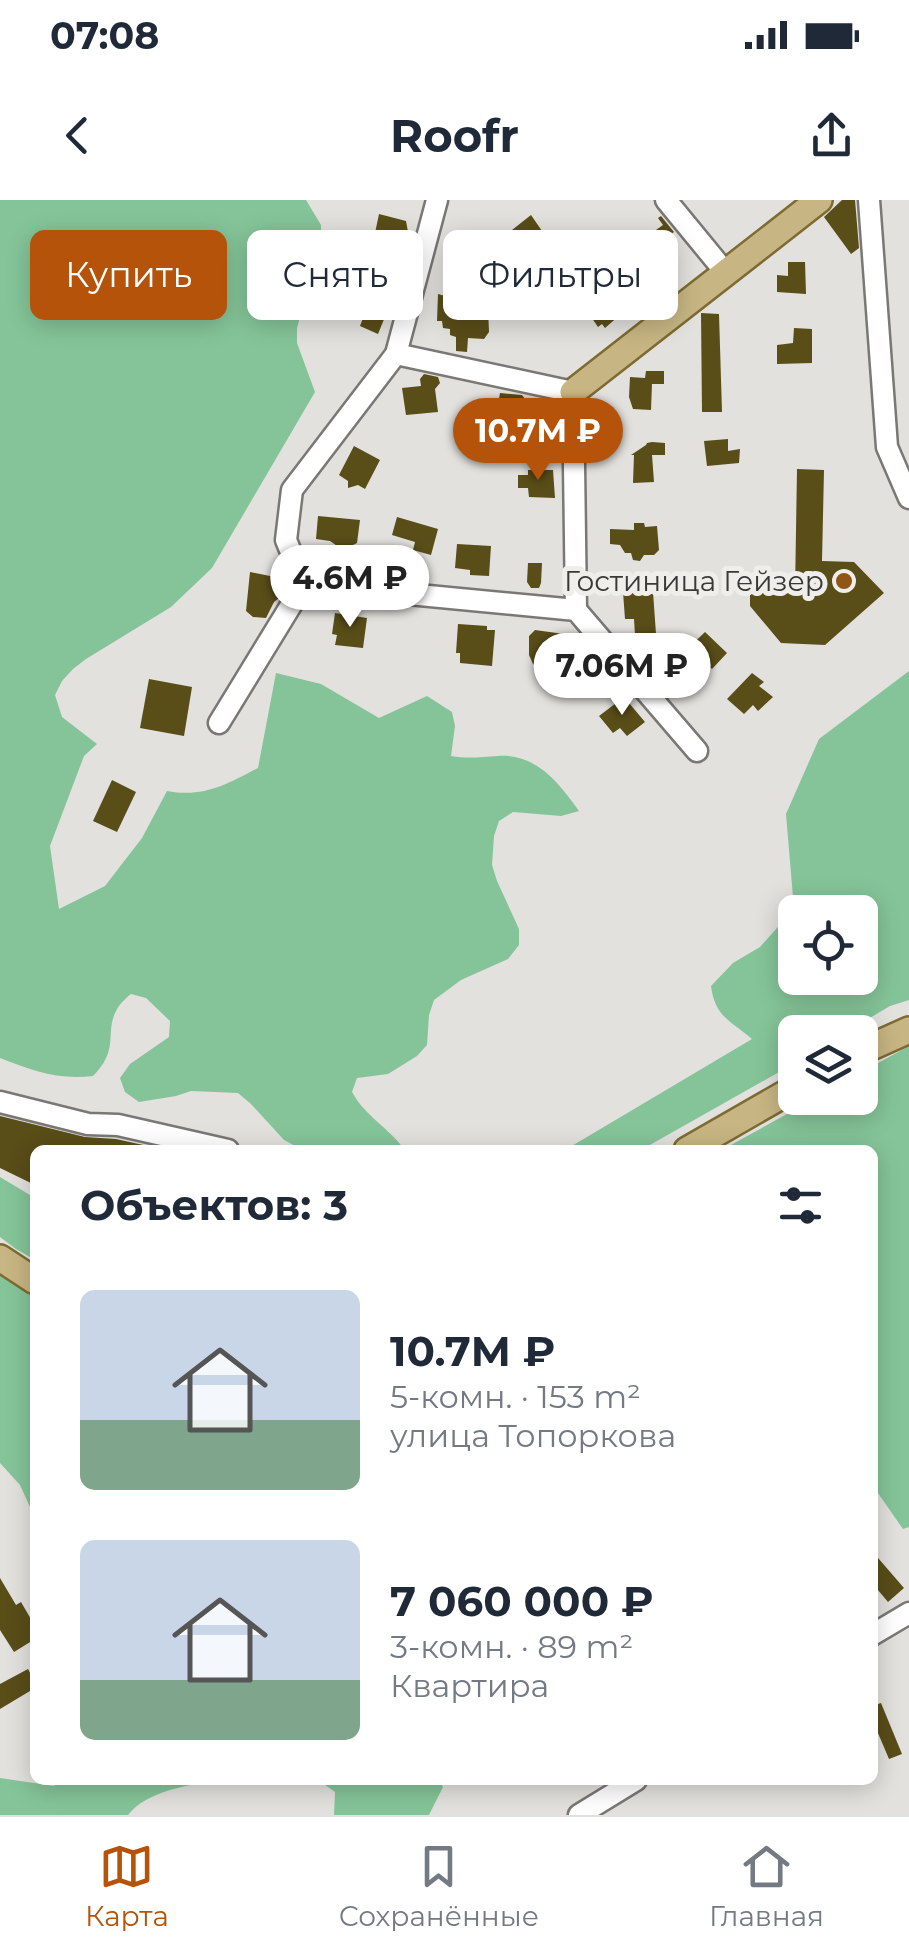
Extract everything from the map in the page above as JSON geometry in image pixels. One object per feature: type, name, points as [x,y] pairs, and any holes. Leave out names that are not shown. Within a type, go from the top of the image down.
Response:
[{"type":"main road","points":[[572,392],[819,200]]},
{"type":"main road","points":[[878,1044],[909,1030]]},
{"type":"main road","points":[[696,1145],[778,1098]]},
{"type":"main road","points":[[0,1258],[30,1279]]},
{"type":"street","points":[[304,584],[286,540],[292,490],[396,354],[438,200]]},
{"type":"street","points":[[666,200],[726,272]]},
{"type":"street","points":[[869,200],[887,448],[909,498]]},
{"type":"street","points":[[396,354],[572,392],[576,610],[697,752]]},
{"type":"street","points":[[304,584],[576,610]]},
{"type":"street","points":[[219,723],[304,584]]},
{"type":"street","points":[[0,1102],[88,1124],[118,1124],[207,1145]]},
{"type":"street","points":[[878,1631],[909,1614]]},
{"type":"street","points":[[578,1815],[628,1785]]},
{"type":"green space","points":[[0,200],[306,200],[321,230],[247,230],[247,320],[299,320],[297,343],[315,392],[212,568],[171,607],[73,669],[55,695],[62,717],[97,744],[84,756],[50,846],[59,909],[105,886],[142,838],[167,791],[204,791],[258,768],[276,673],[321,684],[379,718],[427,696],[452,712],[455,726],[451,756],[524,759],[555,781],[579,811],[561,816],[513,812],[499,821],[492,865],[519,929],[519,945],[508,959],[461,980],[434,1000],[427,1045],[417,1056],[388,1074],[357,1078],[352,1092],[357,1100],[401,1145],[294,1145],[238,1093],[191,1091],[139,1102],[125,1092],[120,1078],[130,1064],[169,1037],[170,1021],[146,998],[131,994],[114,1015],[107,1056],[93,1076],[35,1070],[0,1058]]},
{"type":"green space","points":[[909,671],[909,1000],[875,1015],[778,1015],[778,1073],[650,1145],[573,1145],[752,1039],[720,1012],[711,986],[733,963],[760,947],[778,927],[778,995],[878,995],[878,895],[793,895],[786,814],[819,739]]},
{"type":"green space","points":[[909,1046],[909,1527],[903,1529],[878,1493],[878,1145],[731,1145],[785,1115],[878,1115],[878,1063]]},
{"type":"green space","points":[[0,1177],[30,1195],[30,1257],[0,1237]]},
{"type":"green space","points":[[0,1270],[30,1292],[30,1507],[20,1485],[0,1463]]},
{"type":"green space","points":[[0,1778],[54,1786],[190,1785],[156,1795],[128,1815],[0,1815]]},
{"type":"green space","points":[[325,1785],[443,1787],[429,1815],[334,1815],[335,1792]]},
{"type":"building","points":[[842,200],[855,200],[859,248],[851,254],[824,217]]},
{"type":"building","points":[[379,214],[406,221],[408,230],[376,230]]},
{"type":"building","points":[[531,215],[541,230],[512,230]]},
{"type":"building","points":[[661,216],[672,230],[656,230],[663,225],[658,218]]},
{"type":"building","points":[[788,262],[805,262],[806,294],[777,292],[777,275],[788,276]]},
{"type":"building","points":[[438,294],[443,295],[443,320],[488,320],[489,332],[484,339],[468,338],[467,352],[456,351],[456,337],[450,335],[450,329],[443,328],[442,321],[437,321]]},
{"type":"building","points":[[701,313],[719,314],[722,412],[702,412]]},
{"type":"building","points":[[362,320],[384,320],[378,334],[360,326]]},
{"type":"building","points":[[593,320],[614,320],[605,328],[602,324],[598,327]]},
{"type":"building","points":[[794,328],[812,329],[812,363],[777,364],[777,345],[793,343]]},
{"type":"building","points":[[646,371],[664,371],[664,384],[652,384],[651,410],[633,409],[630,377],[645,378]]},
{"type":"building","points":[[424,374],[438,377],[438,412],[406,415],[402,388],[421,386]]},
{"type":"building","points":[[500,393],[522,395],[532,408],[532,421],[524,428],[512,427],[513,421],[505,419],[506,412],[497,410]]},
{"type":"building","points":[[728,439],[728,451],[740,449],[739,463],[707,466],[704,441]]},
{"type":"building","points":[[652,442],[665,443],[665,455],[652,455],[654,482],[633,483],[631,455]]},
{"type":"building","points":[[354,446],[380,460],[365,489],[358,485],[348,488],[348,481],[339,475]]},
{"type":"building","points":[[797,469],[824,470],[822,561],[854,562],[884,593],[825,645],[781,643],[750,606],[750,593],[795,593]]},
{"type":"building","points":[[528,470],[553,470],[555,498],[529,497],[528,488],[518,488],[518,475],[528,475]]},
{"type":"building","points":[[318,516],[360,520],[357,543],[343,550],[330,541],[316,539]]},
{"type":"building","points":[[397,517],[438,529],[431,555],[413,550],[415,542],[392,535]]},
{"type":"building","points":[[634,523],[657,526],[659,550],[654,555],[644,555],[640,561],[633,560],[631,553],[625,553],[620,545],[610,544],[610,529],[634,530]]},
{"type":"building","points":[[457,544],[491,546],[489,576],[470,575],[470,570],[455,568]]},
{"type":"building","points":[[528,563],[542,563],[539,588],[531,588],[527,582]]},
{"type":"building","points":[[250,572],[275,577],[274,588],[280,589],[279,598],[266,618],[253,617],[246,611]]},
{"type":"building","points":[[623,592],[653,592],[656,634],[635,635],[634,619],[625,619]]},
{"type":"building","points":[[335,613],[367,618],[363,648],[335,645]]},
{"type":"building","points":[[458,624],[495,630],[492,666],[460,663],[460,653],[456,653]]},
{"type":"building","points":[[535,630],[564,634],[577,651],[569,656],[568,667],[562,671],[543,671],[533,664],[529,636]]},
{"type":"building","points":[[705,632],[727,653],[712,669],[707,664],[698,674],[680,656]]},
{"type":"building","points":[[752,673],[764,682],[759,686],[773,697],[758,711],[753,705],[744,714],[727,699]]},
{"type":"building","points":[[149,679],[192,687],[184,736],[140,728]]},
{"type":"building","points":[[624,697],[645,722],[627,736],[620,728],[613,733],[599,716]]},
{"type":"building","points":[[112,780],[136,792],[117,832],[93,821]]},
{"type":"building","points":[[0,1116],[85,1137],[143,1145],[30,1145],[30,1183],[0,1168]]},
{"type":"building","points":[[878,1558],[904,1588],[888,1602],[878,1590]]},
{"type":"building","points":[[0,1578],[16,1605],[21,1602],[30,1617],[30,1642],[14,1652],[0,1630]]},
{"type":"building","points":[[28,1669],[30,1673],[30,1691],[0,1709],[0,1684]]},
{"type":"building","points":[[881,1703],[902,1754],[889,1759],[878,1733]]},
{"type":"place","name":"Гостиница Гейзер","points":[[844,581]]}]
